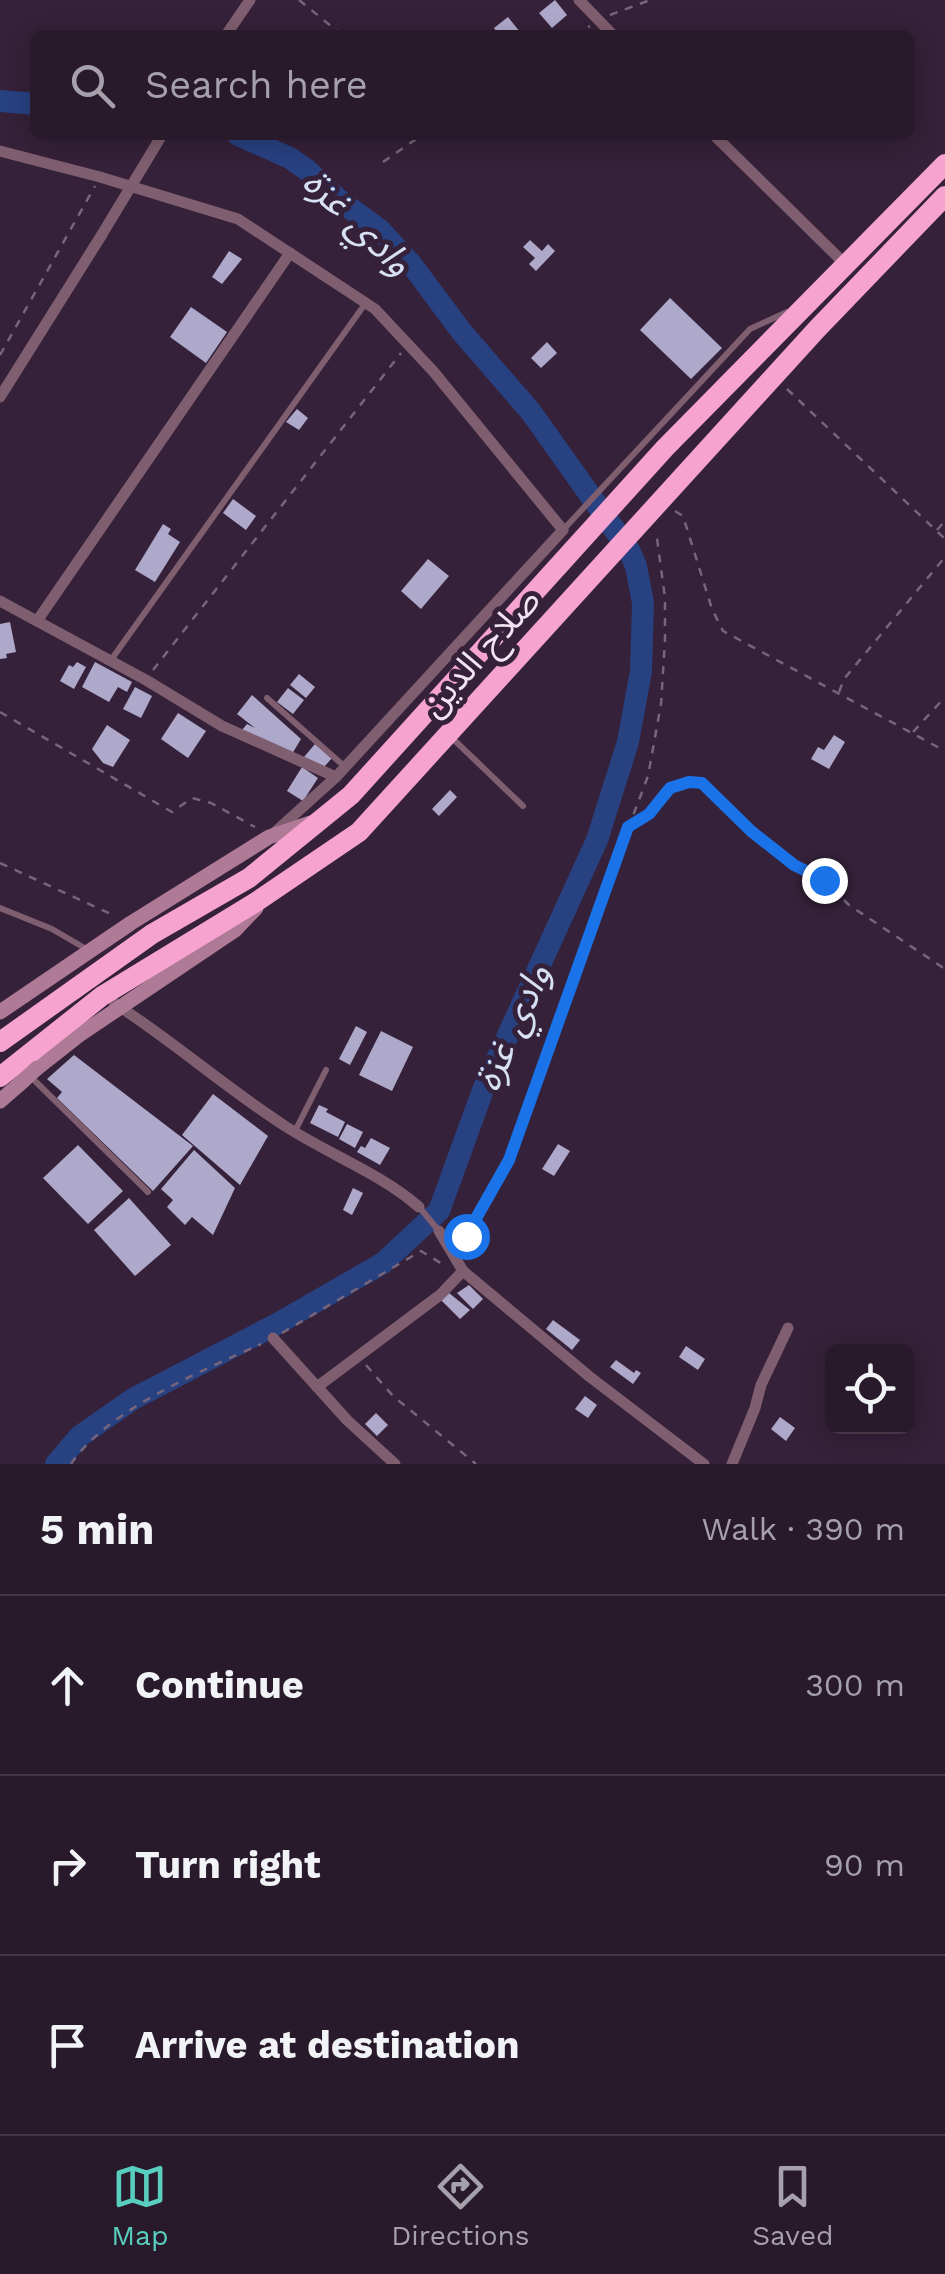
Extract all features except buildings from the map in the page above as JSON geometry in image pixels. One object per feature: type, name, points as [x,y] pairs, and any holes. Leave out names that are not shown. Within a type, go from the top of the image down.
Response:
[{"type":"highway","name":"صلاح الدين","points":[[0,1042],[152,934],[249,878],[351,795],[641,476],[945,164]]},
{"type":"highway","name":"صلاح الدين","points":[[19,1072],[102,996],[269,894],[360,832],[817,328],[945,197]]},
{"type":"main road","points":[[0,1012],[131,923],[269,838],[323,818]]},
{"type":"main road","points":[[0,1101],[19,1072],[235,930],[269,894]]},
{"type":"street","points":[[229,30],[250,0]]},
{"type":"street","points":[[579,0],[608,30]]},
{"type":"street","points":[[0,397],[159,140]]},
{"type":"street","points":[[719,140],[846,265]]},
{"type":"street","points":[[0,151],[238,219],[366,303],[408,344],[562,530],[340,772],[269,838]]},
{"type":"street","points":[[37,621],[290,253]]},
{"type":"street","points":[[0,601],[111,660],[222,726],[340,772]]},
{"type":"street","points":[[102,996],[152,1028],[230,1090],[419,1207]]},
{"type":"street","points":[[439,1230],[463,1271],[577,1367],[704,1464]]},
{"type":"street","points":[[317,1388],[440,1296],[463,1271]]},
{"type":"street","points":[[732,1464],[761,1385],[788,1328]]},
{"type":"street","points":[[272,1338],[395,1464]]},
{"type":"lane","points":[[111,660],[366,303]]},
{"type":"lane","points":[[562,530],[750,328],[807,304]]},
{"type":"lane","points":[[267,698],[340,772]]},
{"type":"lane","points":[[450,735],[523,806]]},
{"type":"lane","points":[[0,908],[52,929],[90,951]]},
{"type":"lane","points":[[294,1132],[326,1070]]},
{"type":"lane","points":[[19,1072],[148,1192]]},
{"type":"lane","points":[[419,1207],[439,1230]]},
{"type":"path","points":[[299,0],[336,30]]},
{"type":"path","points":[[383,162],[415,140]]},
{"type":"path","points":[[0,355],[100,177]]},
{"type":"path","points":[[146,680],[408,344]]},
{"type":"path","points":[[775,378],[945,539]]},
{"type":"path","points":[[452,1252],[466,1236],[509,1160],[648,776],[661,704],[664,598],[656,533],[659,501],[683,516],[723,631],[945,751]]},
{"type":"path","points":[[936,531],[945,521]]},
{"type":"path","points":[[839,694],[844,678],[945,557]]},
{"type":"path","points":[[912,734],[945,697]]},
{"type":"path","points":[[0,712],[172,812],[192,798],[246,821],[269,838]]},
{"type":"path","points":[[628,827],[649,814],[670,788],[702,783],[751,831],[794,865],[824,880],[849,905],[945,969]]},
{"type":"path","points":[[0,864],[131,923]]},
{"type":"path","points":[[358,1355],[394,1396],[476,1464]]},
{"type":"waterway","name":"وادي غزة","points":[[0,101],[30,104]]},
{"type":"waterway","name":"وادي غزة","points":[[56,1464],[80,1436],[133,1399],[279,1323],[383,1263],[439,1211],[483,1090],[597,840],[628,742],[641,671],[643,603],[636,566],[629,550],[531,412],[380,230],[290,158],[249,140]]},
{"type":"route","points":[[466,1236],[509,1160],[628,827],[649,814],[670,788],[702,783],[751,831],[794,865],[824,880]]}]
